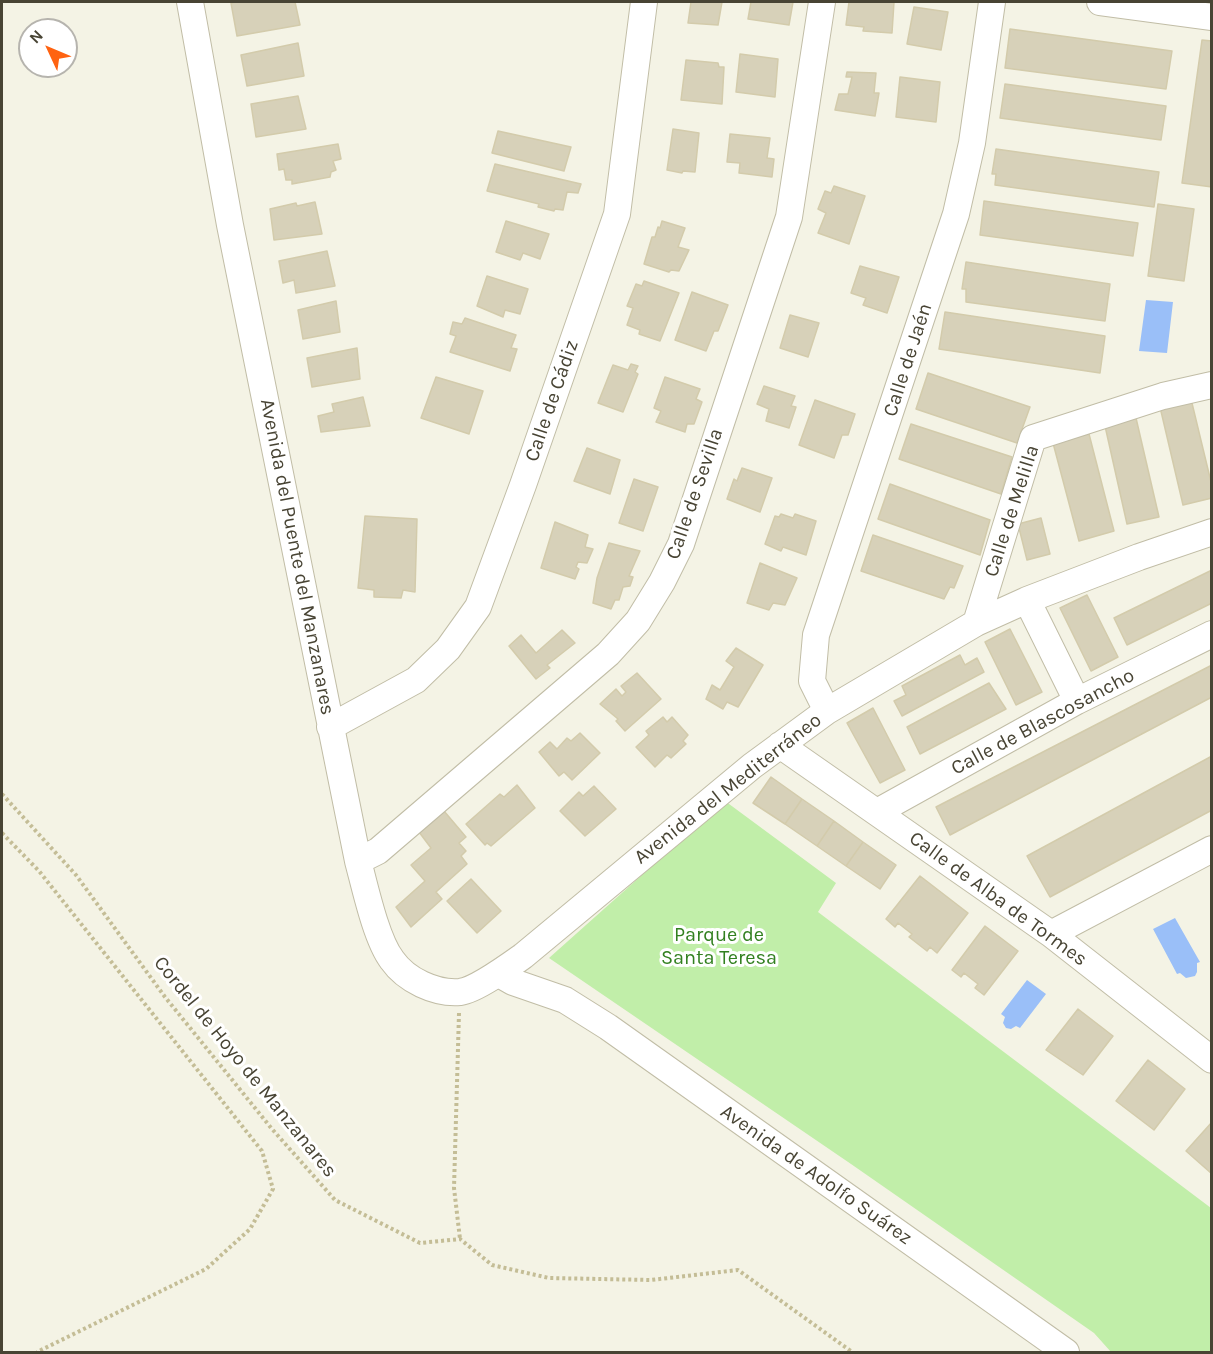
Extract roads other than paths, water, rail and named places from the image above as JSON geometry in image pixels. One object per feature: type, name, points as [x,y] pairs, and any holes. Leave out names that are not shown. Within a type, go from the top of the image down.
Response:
[{"type":"street","name":"Avenida del Puente del Manzanares","points":[[190,2],[230,225],[330,727],[358,861],[377,929],[392,960],[413,980],[436,990],[461,992],[499,974]]},
{"type":"street","name":"Calle de Cádiz","points":[[330,727],[416,680],[448,649],[478,607],[523,485],[616,214],[644,2]]},
{"type":"street","name":"Calle de Sevilla","points":[[358,861],[378,851],[608,654],[638,621],[662,582],[681,544],[789,217],[822,2]]},
{"type":"street","name":"Calle de Jaén","points":[[827,711],[812,681],[816,634],[956,214],[972,143],[992,2]]},
{"type":"street","points":[[1100,2],[1212,17]]},
{"type":"street","name":"Calle de Melilla","points":[[976,623],[1033,438],[1163,396],[1212,385]]},
{"type":"street","name":"Avenida del Mediterráneo","points":[[523,956],[752,766],[827,711],[976,623],[1027,600],[1212,532]]},
{"type":"street","points":[[1027,600],[1077,701]]},
{"type":"street","name":"Calle de Blascosancho","points":[[877,812],[1077,701],[1212,634]]},
{"type":"street","name":"Calle de Alba de Tormes","points":[[780,745],[1051,934],[1212,1060]]},
{"type":"street","points":[[1051,934],[1212,849]]},
{"type":"street","points":[[499,974],[523,956]]},
{"type":"street","name":"Avenida de Adolfo Suárez","points":[[523,956],[565,1000],[627,1040],[1066,1353]]},
{"type":"street","name":"Avenida de Adolfo Suárez","points":[[499,974],[513,982],[565,1000]]},
{"type":"water","points":[[1146,300],[1173,302],[1167,353],[1139,351]]},
{"type":"water","points":[[1175,918],[1200,962],[1197,963],[1195,976],[1186,978],[1180,973],[1177,974],[1153,929]]},
{"type":"water","points":[[1027,980],[1046,994],[1020,1028],[1016,1026],[1011,1029],[1006,1028],[1003,1023],[1005,1017],[1001,1014]]},
{"type":"park label","name":"Parque de Santa Teresa","points":[[719,946]]}]
